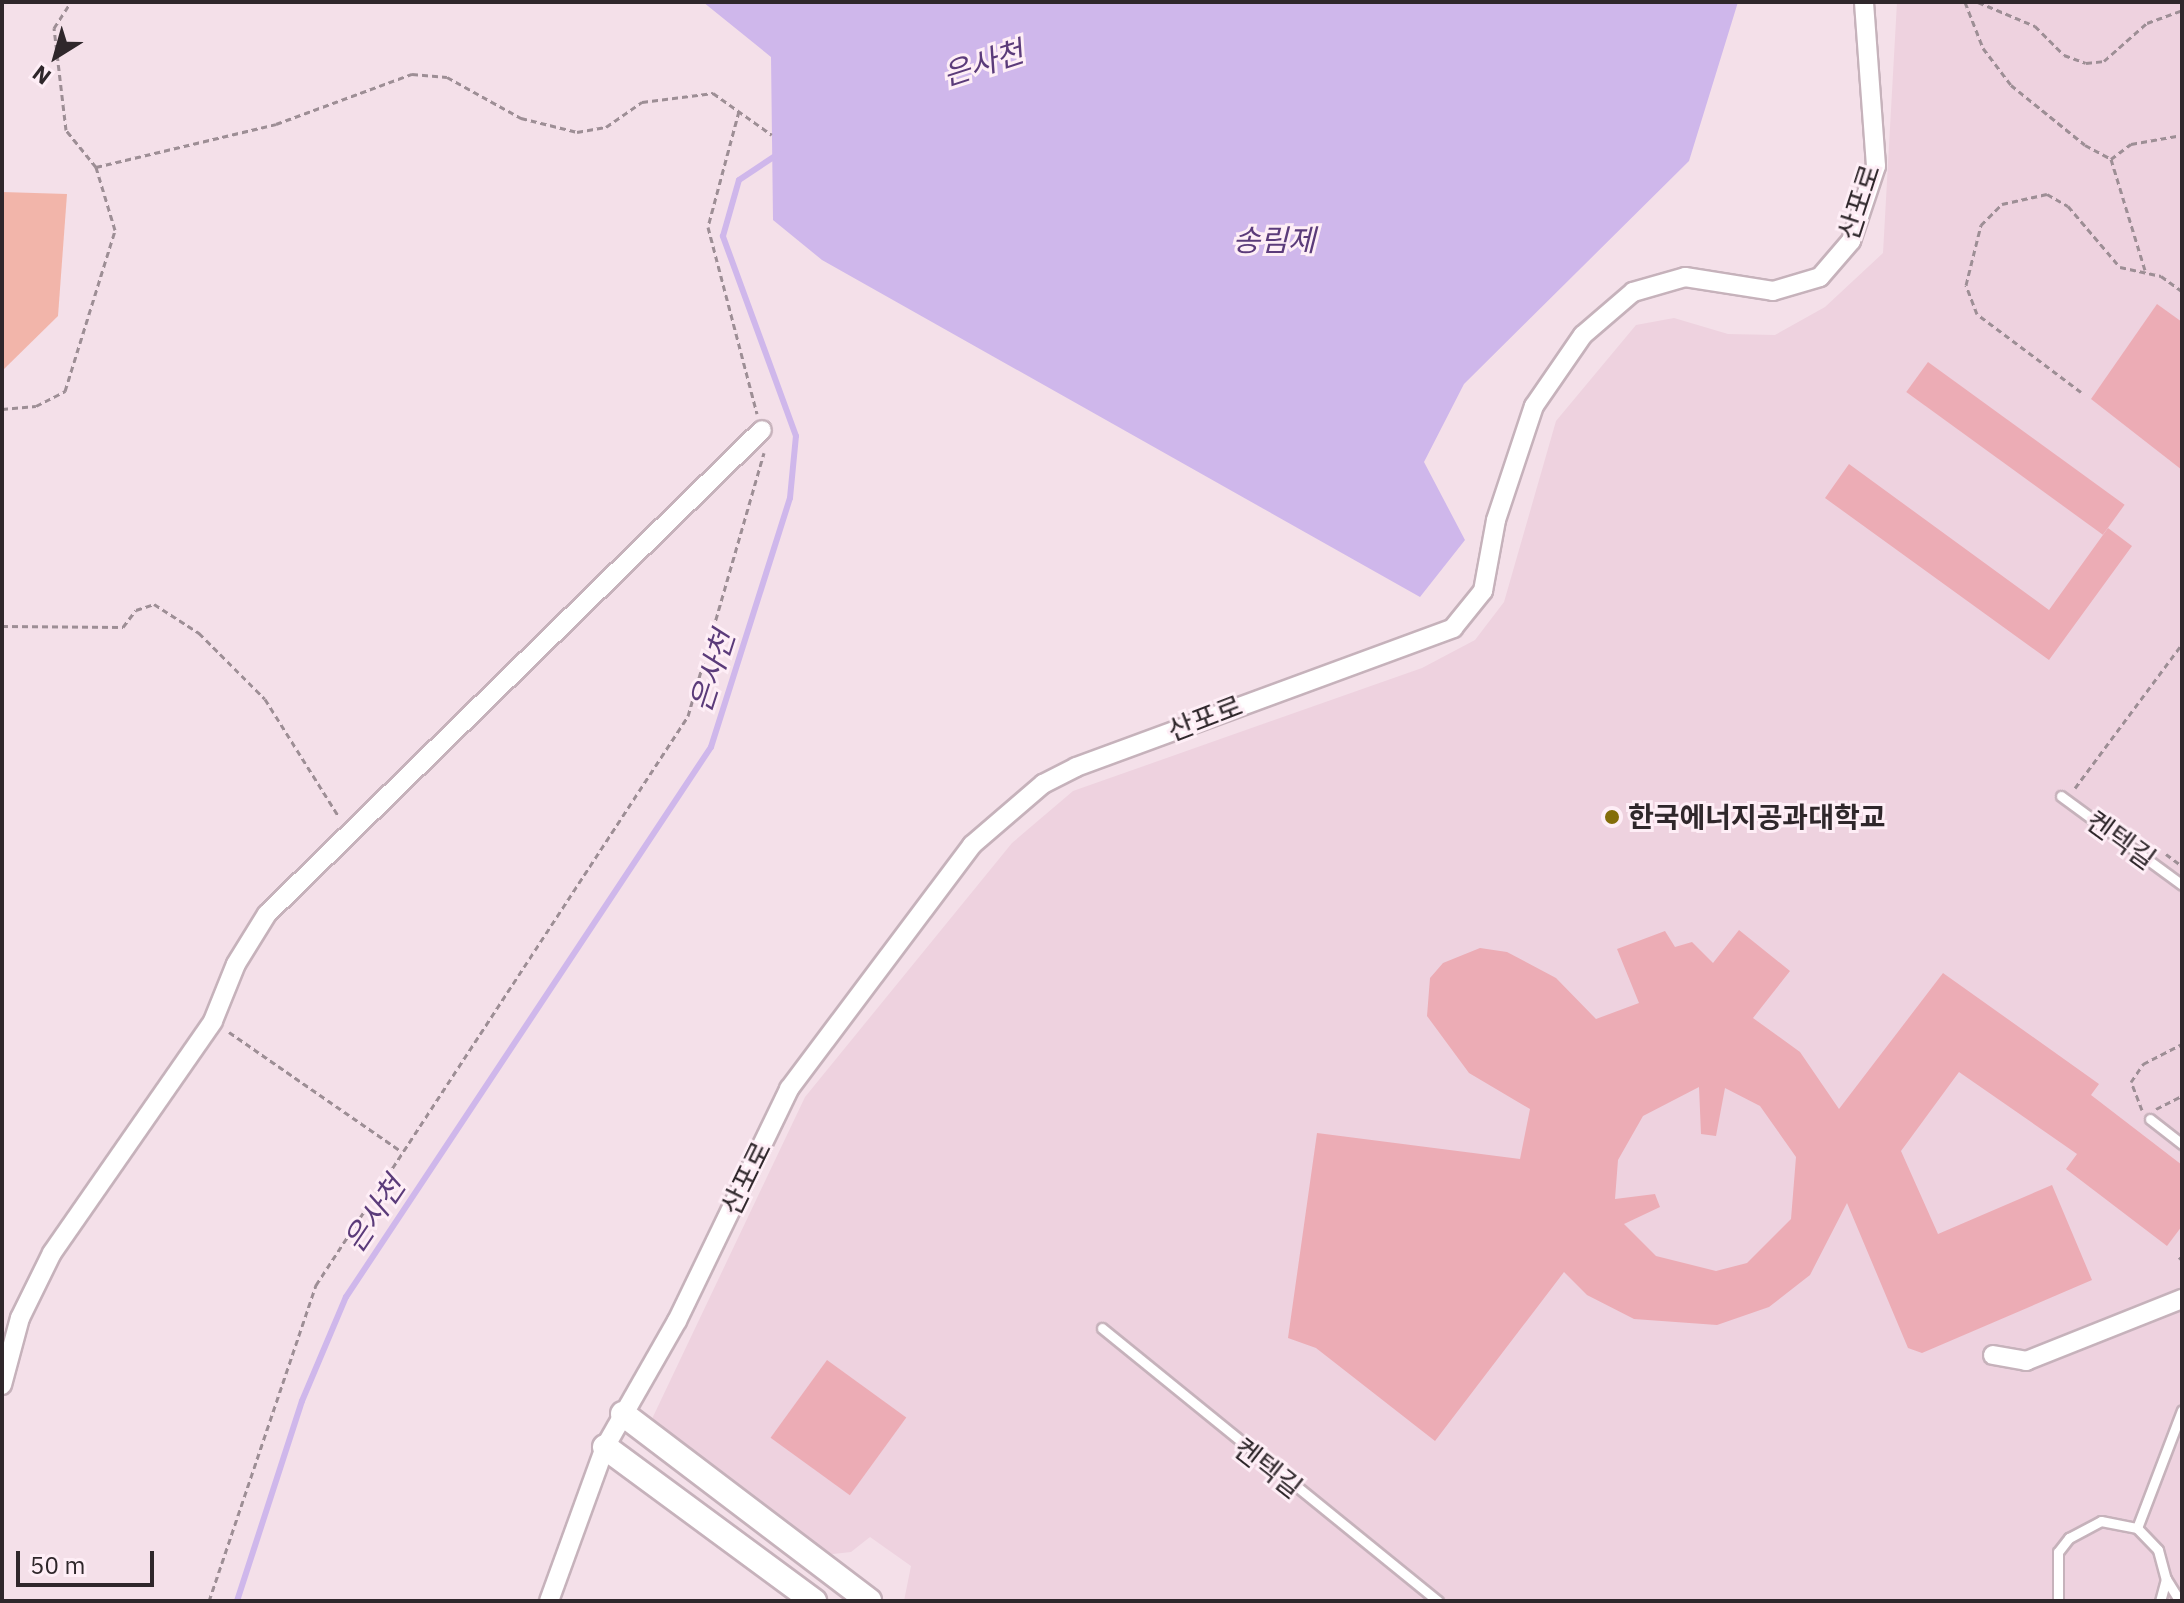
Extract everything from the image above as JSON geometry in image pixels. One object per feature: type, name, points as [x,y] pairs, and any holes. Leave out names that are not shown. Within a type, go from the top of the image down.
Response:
[{"type":"street","name":"산포로","points":[[549,1601],[605,1447],[677,1321],[789,1089],[994,824],[1076,767],[1453,628],[1483,591],[1496,520],[1534,406],[1583,335],[1633,292],[1685,277],[1773,291],[1820,277],[1851,241],[1876,166],[1864,2]]},
{"type":"street","points":[[2,1385],[7,1343],[52,1253],[213,1021],[258,927],[762,430]]},
{"type":"street","points":[[1993,1355],[2026,1361],[2182,1299]]},
{"type":"street","points":[[623,1414],[869,1601]]},
{"type":"street","points":[[605,1447],[814,1601]]},
{"type":"lane","name":"켄텍길","points":[[2061,796],[2182,885]]},
{"type":"lane","points":[[2148,1116],[2182,1144]]},
{"type":"lane","name":"켄텍길","points":[[1102,1328],[1438,1601]]},
{"type":"lane","points":[[2137,1528],[2182,1410]]},
{"type":"lane","points":[[2058,1601],[2053,1570],[2069,1538],[2101,1521],[2137,1528],[2158,1550],[2166,1579],[2180,1601]]},
{"type":"lane","points":[[2160,1601],[2166,1579]]},
{"type":"path","points":[[2,409],[36,406],[65,391],[115,230],[96,167],[66,130],[54,28],[71,2]]},
{"type":"path","points":[[1965,2],[1983,48],[2011,85],[2111,159],[2145,270]]},
{"type":"path","points":[[1978,2],[2035,26],[2064,55],[2086,63],[2104,61],[2147,23],[2182,10]]},
{"type":"path","points":[[96,167],[276,124],[412,74],[447,77],[521,118],[577,132],[606,127],[642,102],[713,93],[772,135]]},
{"type":"path","points":[[209,1601],[316,1285],[688,716],[764,469],[762,430],[708,227],[739,111]]},
{"type":"path","points":[[2111,159],[2131,144],[2182,135]]},
{"type":"path","points":[[2081,392],[1977,314],[1966,285],[1981,225],[2002,204],[2047,194],[2068,206],[2120,267],[2145,270],[2182,291]]},
{"type":"path","points":[[2,626],[123,627],[136,610],[154,604],[179,619],[265,699],[350,836]]},
{"type":"path","points":[[2087,796],[2075,788],[2182,644]]},
{"type":"path","points":[[2158,848],[2182,866]]},
{"type":"path","points":[[213,1021],[402,1152]]},
{"type":"path","points":[[2182,1044],[2143,1064],[2131,1082],[2131,1097],[2148,1116],[2182,1096]]},
{"type":"shaded area","name":"한국에너지공과대학교","points":[[1897,2],[2182,2],[2182,1601],[904,1601],[911,1566],[870,1537],[851,1552],[824,1555],[651,1421],[805,1097],[1012,843],[1073,791],[1422,668],[1475,640],[1504,602],[1556,421],[1636,325],[1674,318],[1728,334],[1775,335],[1825,307],[1883,253]]},
{"type":"shaded area","points":[[2,192],[67,194],[58,316],[2,371]]},
{"type":"water","name":"송림제","points":[[703,2],[1738,2],[1689,161],[1464,384],[1424,462],[1465,540],[1420,597],[822,260],[773,220],[771,57]]},
{"type":"building","points":[[2157,304],[2182,322],[2182,470],[2091,399]]},
{"type":"building","points":[[1928,362],[2125,505],[2103,535],[1906,392]]},
{"type":"building","points":[[1849,464],[2049,610],[2108,528],[2132,546],[2049,660],[1825,498]]},
{"type":"building","points":[[1739,930],[1790,971],[1753,1018],[1800,1052],[1839,1109],[1943,973],[2099,1084],[2091,1095],[2182,1165],[2182,1226],[2167,1246],[2066,1169],[2077,1154],[1959,1072],[1901,1151],[1938,1234],[2052,1185],[2092,1280],[1922,1353],[1908,1348],[1847,1203],[1810,1275],[1769,1307],[1717,1325],[1634,1319],[1587,1295],[1564,1272],[1435,1441],[1316,1348],[1288,1338],[1317,1133],[1520,1159],[1530,1109],[1469,1073],[1427,1016],[1430,978],[1443,963],[1480,948],[1507,952],[1556,978],[1596,1019],[1639,1003],[1617,949],[1665,931],[1675,947],[1692,942],[1713,963]],"holes":[[[1699,1087],[1701,1134],[1716,1136],[1725,1088],[1760,1106],[1796,1157],[1791,1219],[1747,1263],[1716,1271],[1656,1256],[1624,1224],[1660,1207],[1655,1194],[1615,1199],[1618,1160],[1643,1116]]]},
{"type":"building","points":[[827,1360],[906,1418],[850,1495],[771,1438]]},
{"type":"waterway","name":"은사천","points":[[237,1601],[302,1401],[346,1297],[711,747],[790,498],[796,436],[723,236],[739,180],[778,154]]},
{"type":"place","name":"한국에너지공과대학교","points":[[1612,817]]}]
